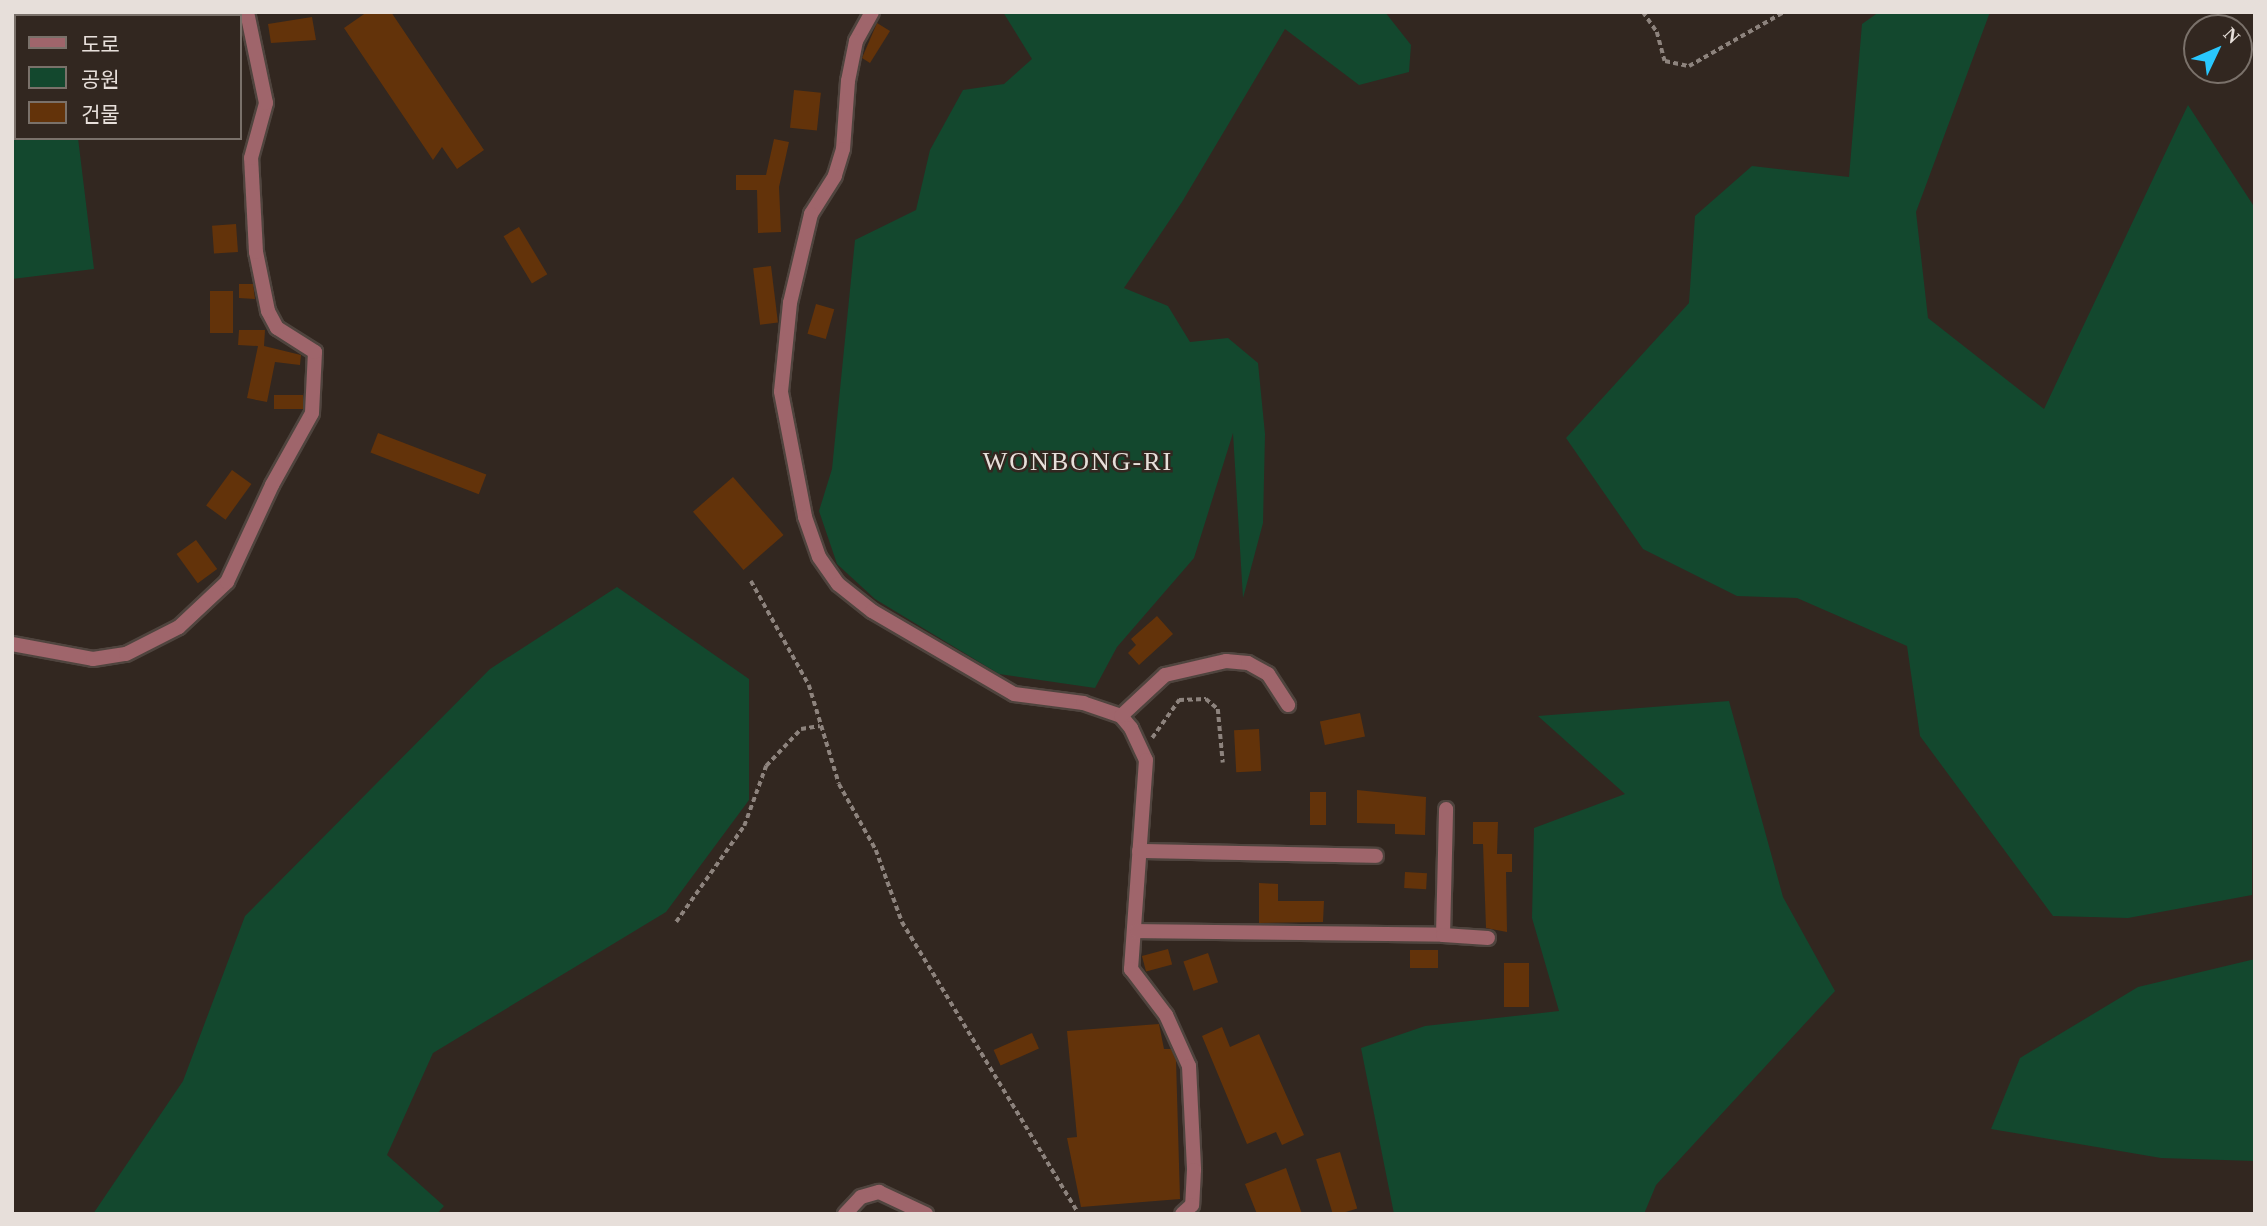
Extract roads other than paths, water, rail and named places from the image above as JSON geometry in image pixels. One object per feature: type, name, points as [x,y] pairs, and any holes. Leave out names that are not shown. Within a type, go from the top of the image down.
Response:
[{"type":"street","points":[[12,644],[93,659],[126,654],[179,626],[228,582],[272,485],[312,414],[315,352],[277,328],[268,311],[256,252],[251,158],[266,103],[247,12]]},
{"type":"street","points":[[872,12],[856,41],[850,67],[842,149],[835,176],[811,214],[790,303],[781,392],[805,517],[819,557],[838,584],[872,611],[1014,694],[1083,703],[1121,716],[1146,760],[1139,851],[1137,931],[1131,970],[1166,1015],[1189,1066],[1194,1170],[1192,1205],[1182,1214]]},
{"type":"street","points":[[1121,716],[1165,675],[1226,661],[1248,663],[1268,674],[1288,705]]},
{"type":"street","points":[[1444,935],[1446,809]]},
{"type":"street","points":[[1139,851],[1376,856]]},
{"type":"street","points":[[1137,931],[1444,935],[1488,938]]},
{"type":"street","points":[[845,1214],[861,1197],[879,1192],[926,1214]]},
{"type":"district","name":"WONBONG-RI","points":[[1078,462]]}]
